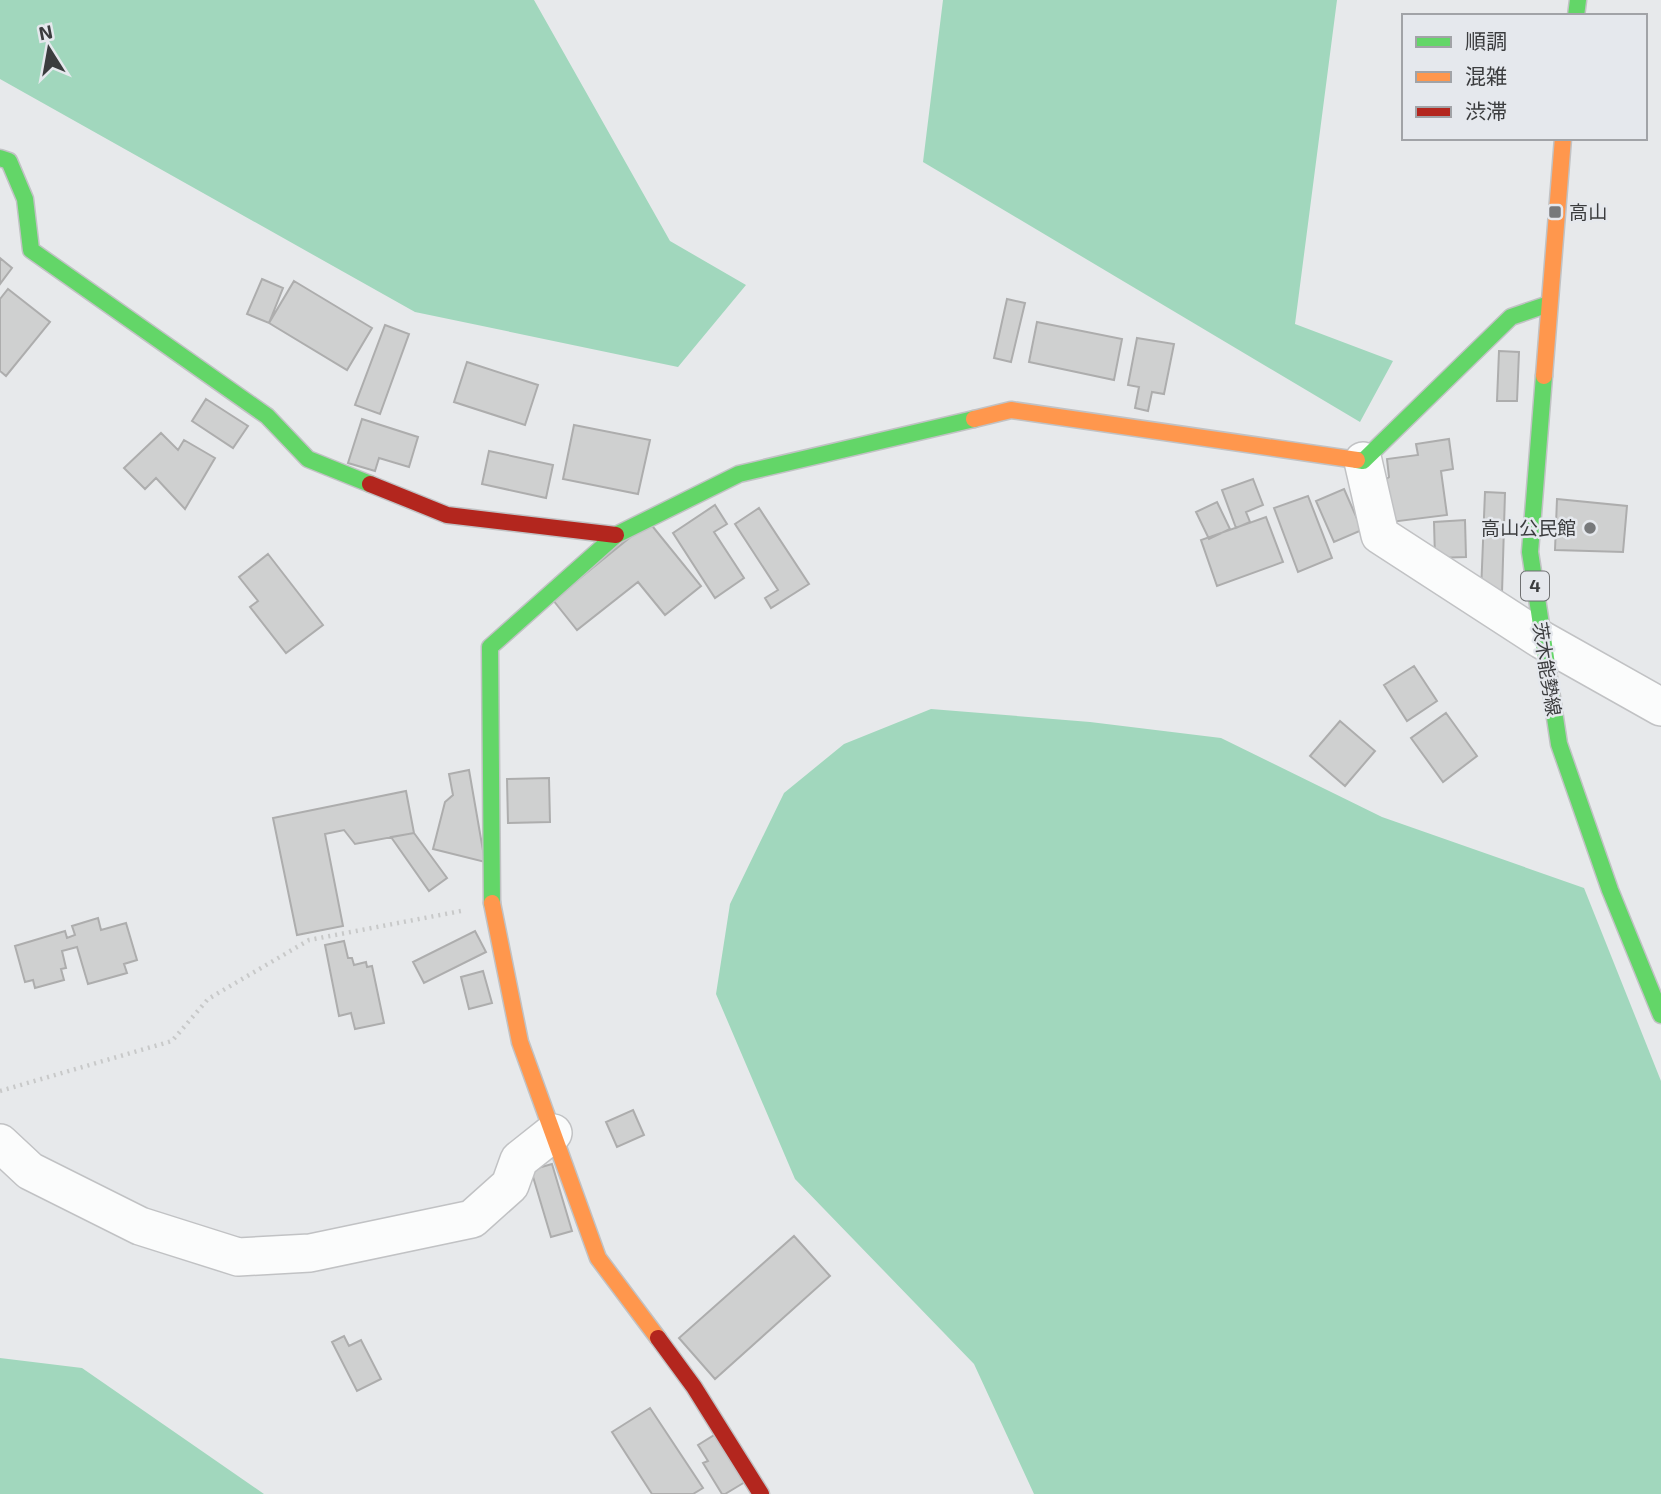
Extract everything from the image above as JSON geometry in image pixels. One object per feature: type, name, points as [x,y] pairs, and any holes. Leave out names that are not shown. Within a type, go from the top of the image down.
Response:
[{"type":"street","name":"茨木能勢線","points":[[1563,140],[1530,552],[1559,744],[1609,890],[1661,1015]]},
{"type":"street","points":[[0,158],[9,161],[25,199],[31,250],[267,416],[309,458],[447,515],[616,535]]},
{"type":"street","points":[[1363,461],[1511,317],[1549,304]]},
{"type":"street","points":[[761,1494],[694,1387],[598,1258],[520,1042],[492,905],[490,647],[616,535],[739,474],[1011,410],[1363,461]]},
{"type":"street","points":[[1363,461],[1380,535],[1542,640],[1661,707]]},
{"type":"street","points":[[0,1143],[30,1171],[140,1226],[238,1256],[310,1253],[471,1219],[510,1185],[519,1160],[553,1133]]},
{"type":"path","points":[[0,1091],[172,1041],[208,999],[309,940],[492,905]]},
{"type":"green space","points":[[0,0],[534,0],[670,241],[746,285],[678,367],[415,312],[0,79]]},
{"type":"green space","points":[[943,0],[1337,0],[1295,324],[1393,361],[1360,422],[923,162]]},
{"type":"green space","points":[[931,709],[1090,722],[1221,738],[1382,817],[1584,888],[1661,1081],[1661,1494],[1034,1494],[974,1364],[795,1179],[716,994],[730,904],[784,793],[844,744]]},
{"type":"green space","points":[[0,1358],[82,1368],[264,1494],[0,1494]]},
{"type":"building","points":[[0,258],[12,268],[0,284]]},
{"type":"building","points":[[262,279],[283,288],[269,323],[247,314]]},
{"type":"building","points":[[294,281],[372,328],[347,370],[269,323]]},
{"type":"building","points":[[8,289],[50,322],[6,376],[0,371],[0,299]]},
{"type":"building","points":[[1007,299],[1025,303],[1011,362],[994,358]]},
{"type":"building","points":[[1037,322],[1122,339],[1114,380],[1029,362]]},
{"type":"building","points":[[385,325],[409,334],[380,414],[355,405]]},
{"type":"building","points":[[1137,338],[1174,344],[1164,394],[1152,392],[1148,411],[1135,408],[1139,387],[1128,385]]},
{"type":"building","points":[[1499,351],[1519,352],[1517,401],[1497,401]]},
{"type":"building","points":[[467,362],[538,385],[525,425],[454,402]]},
{"type":"building","points":[[206,399],[248,426],[233,448],[192,421]]},
{"type":"building","points":[[362,419],[418,437],[409,467],[379,458],[375,471],[348,463]]},
{"type":"building","points":[[574,425],[650,440],[638,494],[563,479]]},
{"type":"building","points":[[161,433],[178,450],[184,440],[215,458],[185,509],[156,478],[145,489],[124,468]]},
{"type":"building","points":[[1449,439],[1453,469],[1441,471],[1447,515],[1391,522],[1385,480],[1389,477],[1387,459],[1418,455],[1416,444]]},
{"type":"building","points":[[489,451],[553,465],[546,498],[482,484]]},
{"type":"building","points":[[1253,479],[1263,505],[1246,512],[1250,522],[1236,528],[1222,490]]},
{"type":"building","points":[[1344,489],[1362,530],[1334,542],[1316,501]]},
{"type":"building","points":[[1485,492],[1505,493],[1502,593],[1481,592]]},
{"type":"building","points":[[1308,496],[1332,558],[1298,572],[1274,508]]},
{"type":"building","name":"高山公民館","points":[[1557,499],[1627,506],[1623,552],[1555,550]]},
{"type":"building","points":[[1217,502],[1230,529],[1209,539],[1196,512]]},
{"type":"building","points":[[715,505],[727,524],[714,532],[744,578],[715,598],[673,533]]},
{"type":"building","points":[[759,508],[809,584],[771,608],[765,598],[778,590],[735,524]]},
{"type":"building","points":[[1266,517],[1283,562],[1217,586],[1201,540]]},
{"type":"building","points":[[1465,520],[1466,557],[1435,558],[1434,522]]},
{"type":"building","points":[[649,522],[701,586],[665,615],[638,582],[577,630],[553,600]]},
{"type":"building","points":[[268,554],[323,625],[286,653],[250,607],[258,601],[239,577]]},
{"type":"building","points":[[1414,666],[1437,701],[1407,721],[1384,685]]},
{"type":"building","points":[[1446,713],[1477,756],[1443,782],[1411,738]]},
{"type":"building","points":[[1340,721],[1375,751],[1345,786],[1310,756]]},
{"type":"building","points":[[469,770],[485,862],[433,849],[445,802],[453,795],[449,774]]},
{"type":"building","points":[[549,778],[550,822],[508,823],[507,779]]},
{"type":"building","points":[[406,791],[414,833],[355,844],[344,830],[325,834],[343,926],[297,935],[273,818]]},
{"type":"building","points":[[414,833],[447,878],[429,891],[391,837]]},
{"type":"building","points":[[98,918],[101,930],[126,923],[137,960],[124,964],[127,973],[88,984],[77,947],[62,951],[66,968],[61,969],[64,980],[35,988],[33,980],[25,982],[15,946],[65,931],[67,938],[75,935],[72,926]]},
{"type":"building","points":[[475,931],[486,952],[424,983],[413,962]]},
{"type":"building","points":[[344,941],[348,958],[352,958],[354,965],[366,962],[367,967],[372,966],[384,1023],[355,1029],[351,1013],[339,1016],[325,945]]},
{"type":"building","points":[[483,971],[492,1003],[469,1009],[461,977]]},
{"type":"building","points":[[633,1110],[644,1135],[617,1147],[606,1122]]},
{"type":"building","points":[[552,1164],[572,1231],[551,1237],[531,1170]]},
{"type":"building","points":[[794,1236],[830,1276],[715,1379],[679,1338]]},
{"type":"building","points":[[344,1336],[349,1346],[361,1340],[381,1379],[357,1391],[332,1342]]},
{"type":"building","points":[[650,1408],[703,1488],[693,1494],[652,1494],[612,1432]]},
{"type":"building","points":[[716,1434],[745,1482],[725,1494],[722,1494],[703,1463],[708,1461],[698,1445]]},
{"type":"traffic: fast","points":[[1576,14],[1578,0]]},
{"type":"traffic: fast","points":[[0,158],[9,161],[25,199],[31,250],[267,416],[308,459],[370,484]]},
{"type":"traffic: fast","points":[[1357,460],[1363,461],[1511,317],[1549,304]]},
{"type":"traffic: fast","points":[[1544,376],[1530,552],[1559,744],[1610,890],[1661,1015]]},
{"type":"traffic: fast","points":[[492,903],[490,647],[616,535],[739,474],[974,419]]},
{"type":"traffic: slow","points":[[1544,376],[1563,140]]},
{"type":"traffic: slow","points":[[974,419],[1011,410],[1357,460]]},
{"type":"traffic: slow","points":[[492,903],[520,1042],[598,1258],[658,1338]]},
{"type":"traffic: jam","points":[[370,484],[447,515],[616,535]]},
{"type":"traffic: jam","points":[[658,1338],[694,1387],[761,1494]]},
{"type":"place","name":"高山","points":[[1555,212]]},
{"type":"place","name":"高山公民館","points":[[1590,528]]}]
